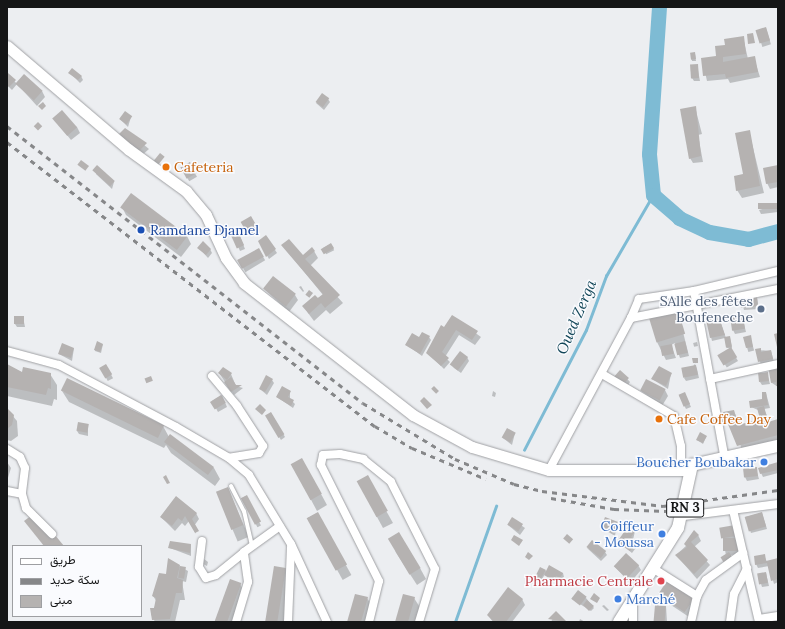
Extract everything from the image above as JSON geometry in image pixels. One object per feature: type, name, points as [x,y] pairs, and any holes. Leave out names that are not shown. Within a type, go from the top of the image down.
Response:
[{"type":"main road","points":[[7,46],[128,149],[186,191],[206,215],[234,272],[261,299],[413,415],[472,448],[549,470],[685,470],[697,462],[724,455],[778,446]]},
{"type":"main road","name":"RN 3","points":[[619,622],[654,569],[684,516],[685,470]]},
{"type":"street","points":[[549,470],[631,318],[634,304],[639,300],[694,291],[778,271]]},
{"type":"street","points":[[631,318],[778,289]]},
{"type":"street","points":[[694,291],[724,455]]},
{"type":"street","points":[[7,350],[59,365],[229,458],[249,475],[291,544],[326,622]]},
{"type":"street","points":[[710,379],[778,364]]},
{"type":"street","points":[[602,374],[674,416],[685,470]]},
{"type":"street","points":[[212,376],[237,406],[263,446],[259,453],[229,458]]},
{"type":"street","points":[[7,449],[20,457],[25,468],[22,494],[26,508],[52,534]]},
{"type":"street","points":[[369,622],[379,581],[321,465],[323,455],[340,454],[363,459],[391,482],[435,569],[419,622]]},
{"type":"street","points":[[7,491],[22,494]]},
{"type":"street","points":[[684,516],[778,504]]},
{"type":"street","points":[[733,510],[759,621],[778,616]]},
{"type":"street","points":[[202,541],[199,567],[206,578],[216,575],[244,552],[280,526]]},
{"type":"street","points":[[288,622],[291,544]]},
{"type":"street","points":[[236,622],[248,582],[244,552]]},
{"type":"street","points":[[691,622],[697,596],[706,580],[743,553]]},
{"type":"street","points":[[730,622],[734,594],[747,568]]},
{"type":"street","points":[[654,569],[697,596]]},
{"type":"street","points":[[633,600],[633,622]]},
{"type":"lane","points":[[231,486],[244,511],[252,546]]},
{"type":"building","points":[[766,27],[770,40],[760,44],[755,30]]},
{"type":"building","points":[[753,33],[755,43],[748,44],[747,34]]},
{"type":"building","points":[[744,36],[746,54],[723,57],[723,62],[755,56],[758,72],[726,78],[725,74],[703,76],[701,58],[716,56],[715,46],[725,45],[724,39]]},
{"type":"building","points":[[695,52],[696,59],[691,60],[690,53]]},
{"type":"building","points":[[698,64],[699,78],[691,79],[690,65]]},
{"type":"building","points":[[72,68],[82,76],[78,80],[68,73]]},
{"type":"building","points":[[8,73],[16,80],[9,87],[7,85]]},
{"type":"building","points":[[24,74],[43,91],[34,100],[15,84]]},
{"type":"building","points":[[322,93],[329,98],[323,107],[316,102]]},
{"type":"building","points":[[43,102],[46,106],[42,110],[38,106]]},
{"type":"building","points":[[696,106],[701,156],[689,159],[680,109]]},
{"type":"building","points":[[62,110],[77,127],[67,136],[52,119]]},
{"type":"building","points":[[125,111],[132,116],[126,124],[119,119]]},
{"type":"building","points":[[38,122],[42,126],[38,130],[34,126]]},
{"type":"building","points":[[125,128],[147,143],[137,153],[119,134]]},
{"type":"building","points":[[750,130],[760,186],[736,191],[734,176],[743,174],[735,133]]},
{"type":"building","points":[[160,153],[165,157],[158,165],[154,161]]},
{"type":"building","points":[[81,160],[89,166],[85,171],[77,165]]},
{"type":"building","points":[[190,162],[196,173],[187,179],[180,167]]},
{"type":"building","points":[[97,165],[115,181],[110,186],[92,170]]},
{"type":"building","points":[[778,165],[778,182],[766,184],[763,168]]},
{"type":"building","points":[[131,193],[188,236],[177,250],[120,207]]},
{"type":"building","points":[[758,203],[778,203],[778,209],[758,209]]},
{"type":"building","points":[[251,216],[258,228],[248,234],[241,222]]},
{"type":"building","points":[[236,227],[244,245],[237,249],[229,230]]},
{"type":"building","points":[[266,235],[276,249],[266,257],[258,241]]},
{"type":"building","points":[[289,239],[303,255],[312,247],[315,251],[305,259],[340,295],[325,308],[321,303],[309,314],[302,306],[315,295],[318,298],[323,294],[281,245]]},
{"type":"building","points":[[203,241],[211,249],[206,255],[197,248]]},
{"type":"building","points":[[331,243],[334,248],[324,254],[321,249]]},
{"type":"building","points":[[259,248],[264,257],[242,269],[237,260]]},
{"type":"building","points":[[273,276],[296,294],[286,306],[263,289]]},
{"type":"building","points":[[309,290],[313,293],[309,298],[305,295]]},
{"type":"building","points":[[757,297],[758,306],[741,308],[740,299]]},
{"type":"building","points":[[677,307],[685,334],[656,343],[648,316]]},
{"type":"building","points":[[452,315],[478,331],[472,340],[456,330],[442,352],[449,358],[441,366],[426,353],[441,325],[444,327]]},
{"type":"building","points":[[743,315],[745,329],[732,331],[730,317]]},
{"type":"building","points":[[14,316],[24,316],[24,324],[14,324]]},
{"type":"building","points":[[719,317],[725,335],[710,338],[706,320]]},
{"type":"building","points":[[422,332],[430,336],[420,354],[405,345],[412,333],[419,337]]},
{"type":"building","points":[[778,333],[778,347],[777,347],[774,334]]},
{"type":"building","points":[[751,335],[753,347],[746,348],[743,337]]},
{"type":"building","points":[[730,336],[732,347],[726,348],[724,337]]},
{"type":"building","points":[[97,341],[103,344],[100,352],[94,350]]},
{"type":"building","points":[[685,341],[688,353],[677,355],[674,344]]},
{"type":"building","points":[[62,343],[74,348],[71,358],[58,354]]},
{"type":"building","points":[[672,344],[674,354],[662,356],[660,346]]},
{"type":"building","points":[[731,347],[737,357],[723,366],[717,355]]},
{"type":"building","points":[[761,348],[761,352],[771,350],[773,359],[758,362],[755,349]]},
{"type":"building","points":[[460,351],[468,357],[458,371],[450,365]]},
{"type":"building","points":[[692,358],[698,358],[698,363],[693,363]]},
{"type":"building","points":[[7,364],[22,372],[23,367],[51,373],[51,389],[48,388],[46,395],[7,387]]},
{"type":"building","points":[[106,364],[112,374],[105,378],[99,368]]},
{"type":"building","points":[[778,364],[778,386],[776,386],[776,382],[771,383],[768,366]]},
{"type":"building","points":[[696,365],[698,375],[683,378],[681,368]]},
{"type":"building","points":[[659,366],[672,373],[666,386],[651,379]]},
{"type":"building","points":[[223,367],[232,373],[227,380],[218,373]]},
{"type":"building","points":[[620,370],[629,378],[623,385],[614,377]]},
{"type":"building","points":[[768,372],[769,381],[759,382],[758,373]]},
{"type":"building","points":[[266,375],[273,379],[265,392],[259,389]]},
{"type":"building","points":[[151,376],[153,381],[146,383],[145,379]]},
{"type":"building","points":[[231,377],[236,385],[242,385],[231,392],[224,382]]},
{"type":"building","points":[[67,378],[164,425],[158,438],[61,391]]},
{"type":"building","points":[[646,379],[666,389],[660,401],[640,391]]},
{"type":"building","points":[[282,386],[291,391],[288,397],[294,400],[291,406],[276,397]]},
{"type":"building","points":[[434,386],[439,391],[436,394],[431,389]]},
{"type":"building","points":[[685,392],[690,404],[684,407],[679,395]]},
{"type":"building","points":[[762,392],[766,392],[768,405],[750,408],[749,401],[762,399]]},
{"type":"building","points":[[221,395],[226,403],[215,410],[210,402]]},
{"type":"building","points":[[424,397],[432,405],[427,409],[420,401]]},
{"type":"building","points":[[260,404],[266,410],[262,415],[255,409]]},
{"type":"building","points":[[764,406],[768,422],[778,419],[778,435],[737,446],[723,412],[734,410],[738,425],[760,419],[757,408]]},
{"type":"building","points":[[7,408],[14,415],[12,425],[7,429]]},
{"type":"building","points":[[271,412],[284,434],[278,438],[265,416]]},
{"type":"building","points":[[78,422],[89,424],[87,433],[76,431]]},
{"type":"building","points":[[507,428],[516,433],[510,442],[502,438]]},
{"type":"building","points":[[700,432],[707,436],[703,443],[696,440]]},
{"type":"building","points":[[170,434],[214,467],[208,475],[164,442]]},
{"type":"building","points":[[302,458],[322,494],[311,500],[291,464]]},
{"type":"building","points":[[778,462],[778,470],[760,474],[758,468]]},
{"type":"building","points":[[757,467],[758,476],[744,477],[743,468]]},
{"type":"building","points":[[166,475],[170,483],[167,484],[163,477]]},
{"type":"building","points":[[368,475],[388,511],[377,517],[357,481]]},
{"type":"building","points":[[228,487],[243,525],[231,530],[216,492]]},
{"type":"building","points":[[247,495],[261,521],[255,525],[241,498]]},
{"type":"building","points":[[176,496],[197,513],[192,519],[199,531],[195,533],[185,516],[182,521],[178,518],[172,526],[160,517]]},
{"type":"building","points":[[36,512],[63,545],[43,545],[24,521]]},
{"type":"building","points":[[318,512],[347,564],[336,571],[307,518]]},
{"type":"building","points":[[762,512],[766,526],[749,531],[745,517]]},
{"type":"building","points":[[512,517],[523,524],[518,532],[507,525]]},
{"type":"building","points":[[605,517],[618,522],[614,533],[601,528]]},
{"type":"building","points":[[629,525],[636,530],[631,537],[636,541],[630,551],[617,542]]},
{"type":"building","points":[[735,525],[737,536],[721,539],[719,528]]},
{"type":"building","points":[[694,530],[699,535],[691,542],[708,560],[694,574],[675,555],[687,547],[684,544]]},
{"type":"building","points":[[399,532],[421,568],[409,575],[388,539]]},
{"type":"building","points":[[567,534],[573,539],[569,544],[563,539]]},
{"type":"building","points":[[514,535],[523,540],[519,546],[511,540]]},
{"type":"building","points":[[723,538],[738,538],[738,551],[723,551]]},
{"type":"building","points":[[592,540],[606,551],[601,558],[586,547]]},
{"type":"building","points":[[170,541],[191,544],[190,553],[168,548]]},
{"type":"building","points":[[528,552],[533,556],[529,560],[525,557]]},
{"type":"building","points":[[729,552],[734,560],[725,565],[721,557]]},
{"type":"building","points":[[626,553],[639,565],[627,578],[614,566]]},
{"type":"building","points":[[765,554],[766,561],[778,558],[778,579],[771,581],[767,563],[755,565],[754,556]]},
{"type":"building","points":[[168,558],[180,565],[177,578],[183,580],[182,593],[176,593],[170,619],[152,620],[150,608],[154,608],[156,598],[152,596],[159,573],[166,574]]},
{"type":"building","points":[[549,565],[563,573],[560,578],[556,576],[554,581],[544,575]]},
{"type":"building","points":[[180,566],[186,567],[184,579],[178,578]]},
{"type":"building","points":[[274,566],[286,568],[277,622],[265,621]]},
{"type":"building","points":[[540,567],[546,570],[540,580],[535,577]]},
{"type":"building","points":[[766,572],[768,583],[759,584],[757,574]]},
{"type":"building","points":[[230,579],[241,583],[227,622],[214,622]]},
{"type":"building","points":[[667,581],[694,599],[685,612],[658,594]]},
{"type":"building","points":[[508,587],[523,599],[506,622],[494,622],[487,615]]},
{"type":"building","points":[[578,590],[587,597],[580,605],[571,599]]},
{"type":"building","points":[[594,593],[600,598],[597,603],[590,599]]},
{"type":"building","points":[[355,594],[368,597],[361,622],[347,622]]},
{"type":"building","points":[[403,594],[415,597],[408,622],[395,622]]},
{"type":"building","points":[[587,600],[594,606],[589,611],[583,605]]},
{"type":"building","points":[[655,605],[666,606],[665,622],[654,622]]},
{"type":"building","points":[[556,611],[567,622],[548,619]]},
{"type":"waterway","points":[[659,7],[649,154],[653,195],[679,218],[709,232],[748,239],[778,231]]},
{"type":"waterway","name":"Oued Zerga","points":[[524,450],[586,330],[606,276],[653,195]]},
{"type":"waterway","name":"Oued Zerga","points":[[455,622],[496,506]]},
{"type":"railway","points":[[7,126],[363,403],[455,459],[514,484],[542,491],[663,506],[778,490]]},
{"type":"railway","points":[[7,142],[375,426],[412,448],[486,479]]},
{"type":"railway","points":[[551,498],[614,509],[666,511]]},
{"type":"place","name":"Cafeteria","points":[[166,167]]},
{"type":"place","name":"Ramdane Djamel","points":[[141,230]]},
{"type":"place","name":"SAlle des fêtes Boufeneche","points":[[761,309]]},
{"type":"place","name":"Cafe Coffee Day","points":[[659,419]]},
{"type":"place","name":"Boucher Boubakar","points":[[764,462]]},
{"type":"place","name":"Coiffeur - Moussa","points":[[662,534]]},
{"type":"place","name":"Pharmacie Centrale","points":[[661,581]]},
{"type":"place","name":"Marché","points":[[618,599]]}]
